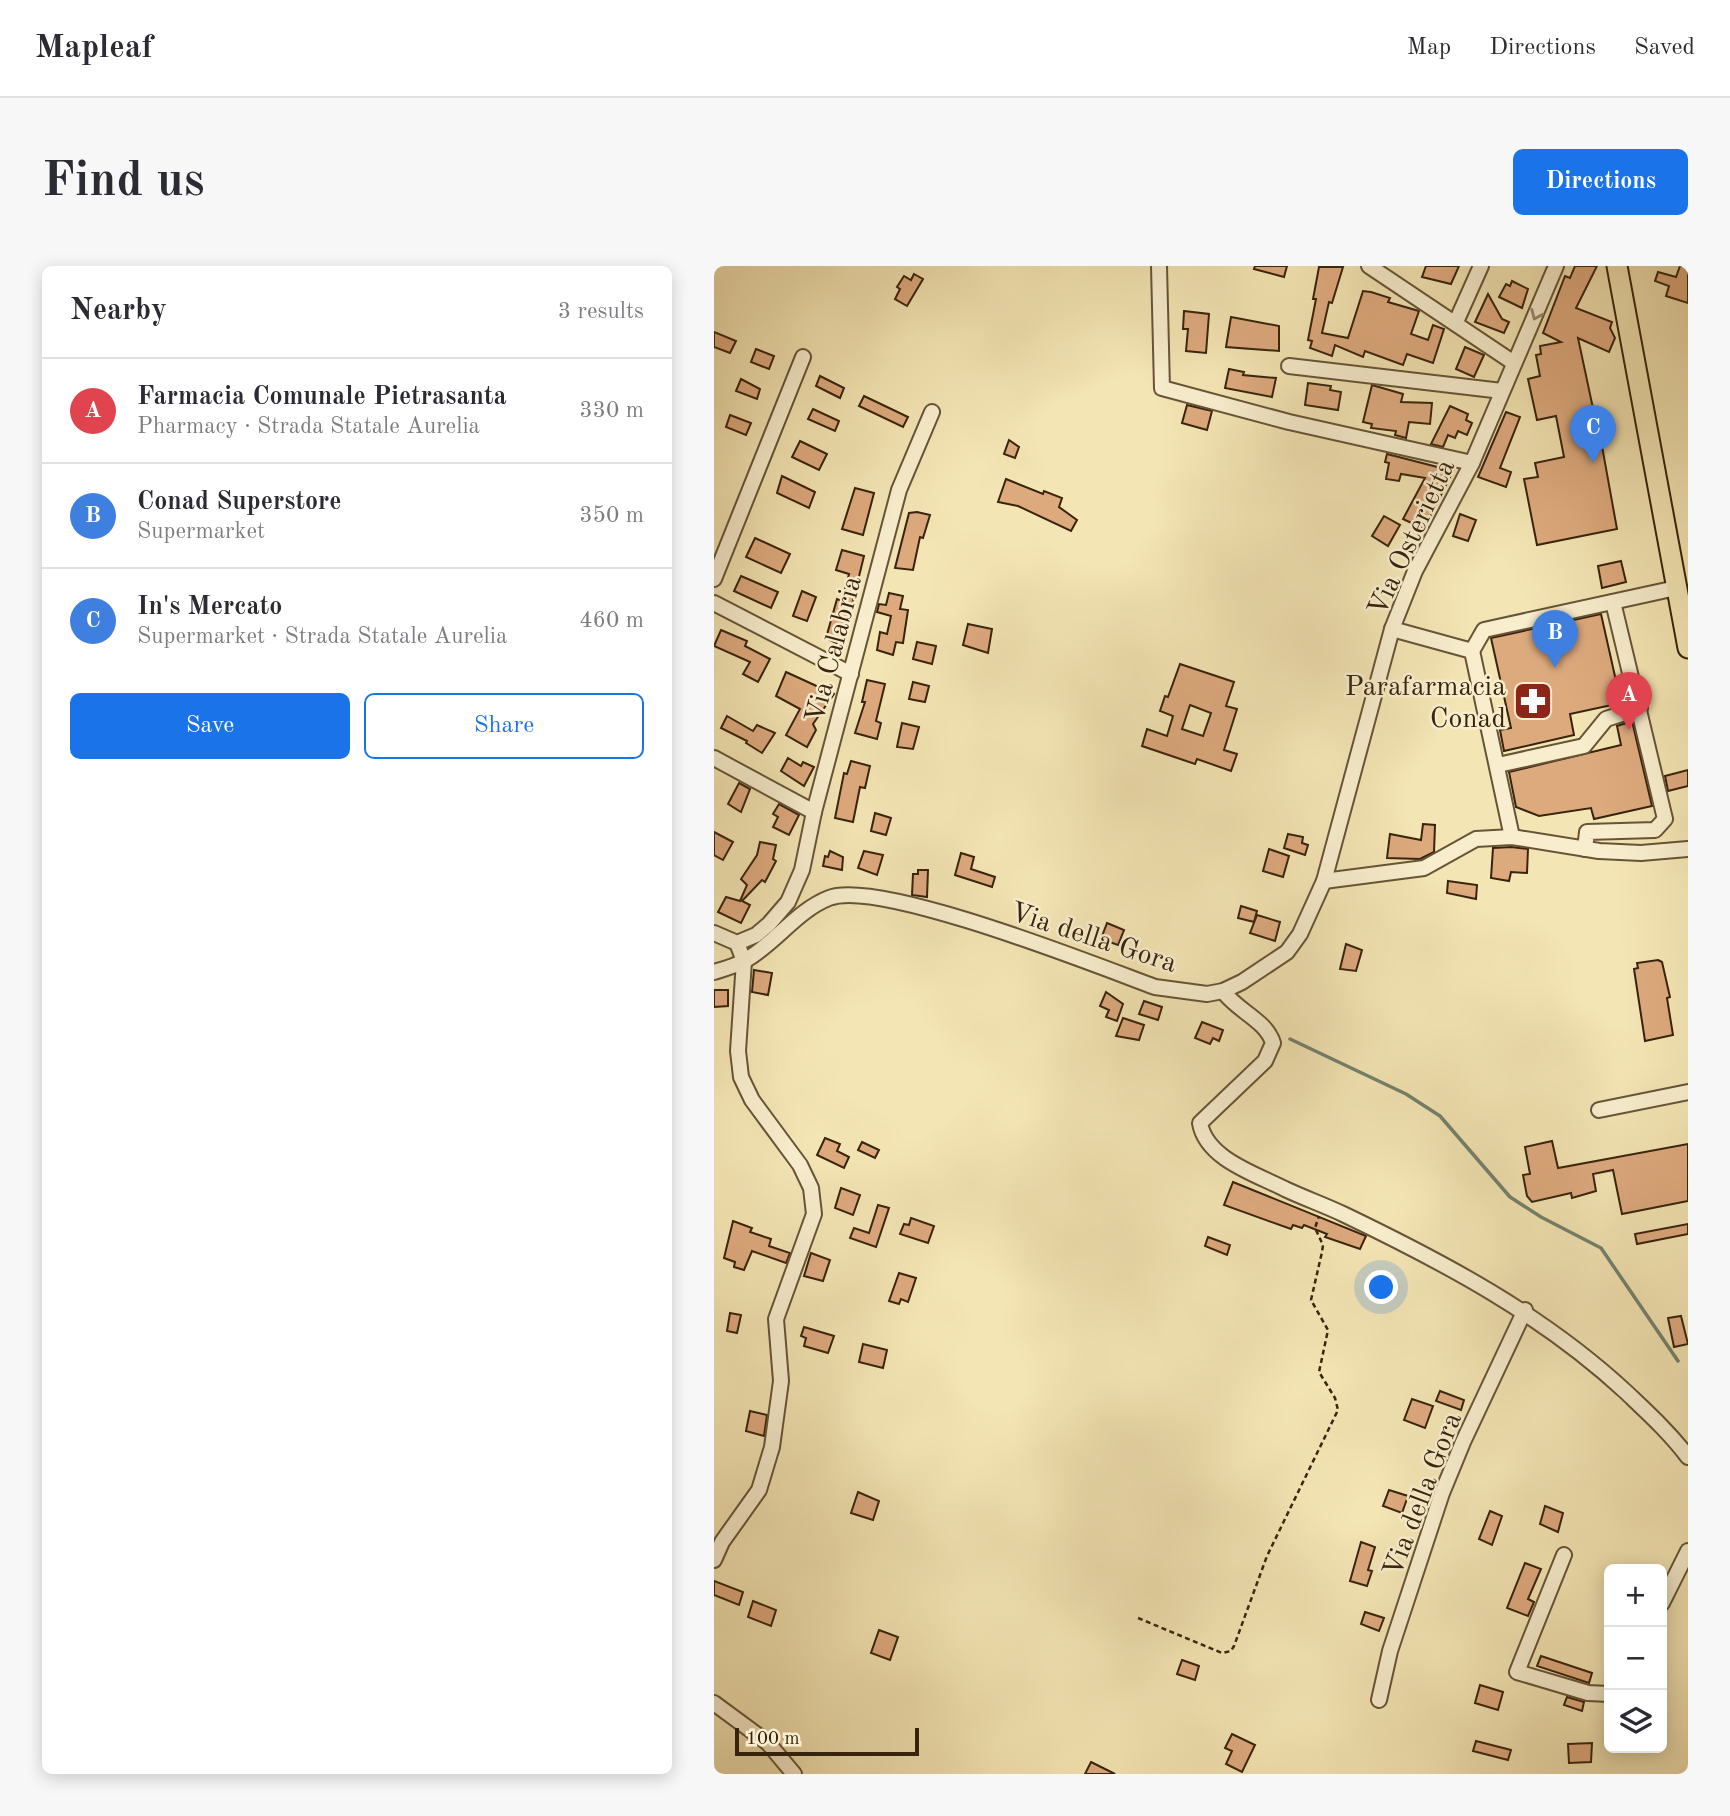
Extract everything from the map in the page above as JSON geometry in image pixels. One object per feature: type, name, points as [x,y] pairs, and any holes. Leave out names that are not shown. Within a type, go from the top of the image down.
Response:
[{"type":"main road","points":[[1617,266],[1676,588],[1684,609],[1688,648]]},
{"type":"street","points":[[1159,266],[1162,388],[1289,422],[1472,463]]},
{"type":"street","points":[[1369,266],[1514,363]]},
{"type":"street","points":[[1456,323],[1481,266]]},
{"type":"street","name":"Via Osterietta","points":[[1223,991],[1242,982],[1294,944],[1324,881],[1392,629],[1415,571],[1472,463],[1556,266]]},
{"type":"street","points":[[714,579],[803,356]]},
{"type":"street","points":[[1289,366],[1502,391]]},
{"type":"street","name":"Via Calabria","points":[[737,943],[756,935],[788,902],[802,870],[814,812],[899,490],[932,412]]},
{"type":"street","points":[[1512,837],[1472,651],[1483,630],[1676,588]]},
{"type":"street","points":[[1584,849],[1587,832],[1655,830],[1665,819],[1614,602]]},
{"type":"street","points":[[714,603],[851,674]]},
{"type":"street","points":[[1392,629],[1472,651]]},
{"type":"street","points":[[1498,765],[1584,746],[1606,719],[1640,708]]},
{"type":"street","points":[[714,758],[814,812]]},
{"type":"street","points":[[1324,881],[1356,879],[1424,868],[1466,842],[1512,837],[1584,849],[1641,853],[1688,849]]},
{"type":"street","name":"Via della Gora","points":[[714,972],[744,961],[802,915],[832,897],[852,894],[1010,933],[1154,987],[1207,994],[1223,991]]},
{"type":"street","points":[[788,902],[802,915]]},
{"type":"street","points":[[714,933],[737,943],[744,961],[738,1051],[741,1077],[752,1100],[800,1165],[811,1188],[814,1214],[776,1319],[781,1381],[772,1447],[759,1490],[718,1539],[714,1560]]},
{"type":"street","points":[[1223,991],[1230,1001],[1267,1030],[1272,1049],[1265,1061],[1208,1112],[1200,1123],[1202,1135],[1226,1157],[1417,1252],[1525,1310],[1594,1363],[1665,1430],[1688,1457]]},
{"type":"street","points":[[1599,1110],[1688,1092]]},
{"type":"street","name":"Via della Gora","points":[[1379,1700],[1390,1651],[1442,1493],[1462,1442],[1525,1310]]},
{"type":"street","points":[[1667,1593],[1688,1551]]},
{"type":"street","points":[[1564,1555],[1517,1672],[1588,1693],[1604,1694]]},
{"type":"street","points":[[714,1703],[768,1742],[794,1774]]},
{"type":"path","points":[[1138,1618],[1222,1653],[1231,1651],[1234,1646],[1267,1556],[1338,1410],[1335,1398],[1319,1372],[1328,1331],[1311,1300],[1323,1245],[1315,1228],[1323,1206]]},
{"type":"building","points":[[1255,266],[1287,266],[1284,277],[1254,269]]},
{"type":"building","points":[[1426,266],[1459,266],[1451,284],[1422,277]]},
{"type":"building","points":[[1575,266],[1597,266],[1576,308],[1612,322],[1610,328],[1615,338],[1609,352],[1578,338],[1596,413],[1617,529],[1537,545],[1524,479],[1538,477],[1535,463],[1564,457],[1556,416],[1537,420],[1528,379],[1540,376],[1536,355],[1541,354],[1540,346],[1561,342],[1543,333],[1565,276],[1570,278]]},
{"type":"building","points":[[1680,266],[1688,266],[1688,303],[1666,296],[1669,286],[1655,281],[1658,272],[1676,277]]},
{"type":"building","points":[[1319,267],[1343,267],[1332,303],[1329,302],[1322,333],[1348,338],[1363,291],[1371,292],[1390,298],[1388,302],[1419,311],[1411,334],[1428,340],[1433,325],[1444,329],[1433,363],[1407,354],[1403,365],[1365,351],[1363,357],[1335,345],[1332,356],[1310,348],[1312,341],[1308,340]]},
{"type":"building","points":[[914,274],[923,279],[907,306],[895,299],[900,289],[897,287],[904,276],[911,280]]},
{"type":"building","points":[[1512,281],[1528,289],[1522,308],[1499,297],[1506,284],[1510,286]]},
{"type":"building","points":[[1488,294],[1502,319],[1509,322],[1504,333],[1475,322]]},
{"type":"building","points":[[1184,311],[1209,314],[1206,353],[1186,351],[1188,329],[1183,329]]},
{"type":"building","points":[[1231,317],[1279,326],[1279,351],[1226,347]]},
{"type":"building","points":[[714,332],[736,341],[730,353],[714,347]]},
{"type":"building","points":[[1465,347],[1484,355],[1474,377],[1456,369]]},
{"type":"building","points":[[756,349],[774,356],[769,369],[751,362]]},
{"type":"building","points":[[1229,369],[1244,372],[1243,375],[1276,378],[1272,397],[1225,388]]},
{"type":"building","points":[[820,376],[844,388],[840,398],[816,386]]},
{"type":"building","points":[[741,379],[760,389],[757,399],[736,391]]},
{"type":"building","points":[[1308,383],[1331,386],[1330,390],[1341,392],[1338,410],[1305,405]]},
{"type":"building","points":[[1372,385],[1403,394],[1401,402],[1432,403],[1430,424],[1409,422],[1406,438],[1395,435],[1396,431],[1371,428],[1372,424],[1363,422]]},
{"type":"building","points":[[864,396],[908,417],[903,427],[859,406]]},
{"type":"building","points":[[1187,405],[1212,411],[1207,430],[1182,423]]},
{"type":"building","points":[[1450,406],[1468,414],[1466,420],[1472,423],[1467,435],[1458,431],[1455,438],[1448,435],[1443,447],[1431,444]]},
{"type":"building","points":[[813,409],[839,421],[835,431],[808,419]]},
{"type":"building","points":[[1506,412],[1520,417],[1500,468],[1511,472],[1506,487],[1478,477]]},
{"type":"building","points":[[730,415],[751,423],[746,435],[726,427]]},
{"type":"building","points":[[1009,440],[1019,447],[1015,458],[1004,454]]},
{"type":"building","points":[[800,441],[827,454],[819,470],[792,457]]},
{"type":"building","points":[[1387,454],[1453,471],[1424,529],[1403,519],[1425,478],[1401,474],[1399,481],[1386,479],[1389,463],[1385,462]]},
{"type":"building","points":[[782,476],[815,492],[809,508],[777,493]]},
{"type":"building","points":[[1006,479],[1043,494],[1044,491],[1062,498],[1059,507],[1077,520],[1071,531],[1018,506],[998,502]]},
{"type":"building","points":[[855,488],[874,493],[863,535],[842,529]]},
{"type":"building","points":[[909,513],[930,515],[923,538],[920,537],[913,570],[895,568]]},
{"type":"building","points":[[1460,514],[1476,520],[1468,541],[1453,536]]},
{"type":"building","points":[[1384,516],[1400,525],[1388,546],[1372,536]]},
{"type":"building","points":[[755,538],[790,554],[781,573],[746,557]]},
{"type":"building","points":[[842,550],[864,556],[842,646],[826,638],[837,599],[842,601],[849,574],[836,570]]},
{"type":"building","points":[[1621,561],[1626,582],[1602,588],[1598,566]]},
{"type":"building","points":[[741,576],[778,592],[771,608],[734,591]]},
{"type":"building","points":[[802,591],[816,597],[807,621],[793,616]]},
{"type":"building","points":[[889,593],[903,596],[900,609],[908,610],[903,643],[896,642],[893,655],[877,650],[880,632],[887,634],[891,616],[877,612],[879,604],[886,605]]},
{"type":"building","points":[[1601,614],[1621,703],[1570,714],[1574,735],[1504,751],[1500,730],[1511,728],[1491,638]]},
{"type":"building","points":[[968,624],[992,629],[988,653],[963,645]]},
{"type":"building","points":[[721,630],[747,641],[745,646],[770,659],[758,682],[743,674],[750,662],[714,646]]},
{"type":"building","points":[[917,642],[936,646],[932,664],[913,659]]},
{"type":"building","points":[[1180,664],[1234,682],[1226,706],[1237,709],[1224,750],[1237,754],[1231,771],[1197,759],[1195,764],[1142,746],[1147,729],[1167,736],[1173,716],[1160,711],[1165,696],[1168,697]],"holes":[[[1190,705],[1211,713],[1203,736],[1182,729]]]},
{"type":"building","points":[[786,672],[834,694],[813,724],[816,730],[807,747],[786,735],[800,709],[776,696]]},
{"type":"building","points":[[867,680],[885,684],[876,721],[881,723],[877,739],[855,733],[865,702],[862,702]]},
{"type":"building","points":[[913,682],[929,686],[925,702],[909,699]]},
{"type":"building","points":[[727,716],[753,731],[757,725],[775,733],[762,753],[746,743],[747,741],[721,728]]},
{"type":"building","points":[[1632,721],[1652,806],[1594,819],[1591,808],[1539,816],[1516,807],[1509,772],[1621,745],[1617,726]]},
{"type":"building","points":[[902,723],[919,727],[913,749],[897,747]]},
{"type":"building","points":[[788,758],[801,766],[803,762],[814,767],[804,786],[781,771]]},
{"type":"building","points":[[851,761],[870,766],[865,788],[860,787],[853,822],[835,818],[844,773],[847,774]]},
{"type":"building","points":[[1688,770],[1688,786],[1668,791],[1665,776]]},
{"type":"building","points":[[739,783],[750,789],[741,812],[728,804]]},
{"type":"building","points":[[779,804],[799,815],[789,835],[773,827],[778,817],[773,814]]},
{"type":"building","points":[[875,813],[891,818],[886,835],[871,831]]},
{"type":"building","points":[[1423,824],[1435,825],[1434,852],[1420,859],[1387,858],[1390,834],[1421,840]]},
{"type":"building","points":[[714,832],[733,842],[723,860],[714,855]]},
{"type":"building","points":[[1288,834],[1303,837],[1302,843],[1308,845],[1305,855],[1284,848]]},
{"type":"building","points":[[760,842],[776,845],[773,859],[776,861],[765,882],[762,880],[742,901],[750,905],[741,923],[718,912],[726,897],[740,901],[747,885],[741,879],[757,855]]},
{"type":"building","points":[[1493,848],[1528,849],[1527,873],[1511,872],[1509,881],[1491,878]]},
{"type":"building","points":[[1269,849],[1289,856],[1283,877],[1263,871]]},
{"type":"building","points":[[830,851],[843,857],[842,870],[823,866],[825,856],[828,857]]},
{"type":"building","points":[[864,851],[883,855],[877,875],[858,868]]},
{"type":"building","points":[[961,853],[974,857],[971,869],[995,877],[992,887],[955,875]]},
{"type":"building","points":[[918,870],[928,870],[927,897],[912,895],[913,874],[918,874]]},
{"type":"building","points":[[1448,881],[1477,885],[1476,899],[1447,893]]},
{"type":"building","points":[[1241,906],[1257,911],[1254,922],[1238,918]]},
{"type":"building","points":[[1257,915],[1280,922],[1275,941],[1250,933]]},
{"type":"building","points":[[1107,923],[1124,930],[1118,945],[1101,939]]},
{"type":"building","points":[[1346,944],[1362,950],[1356,971],[1340,969]]},
{"type":"building","points":[[1658,960],[1662,962],[1670,997],[1667,998],[1673,1035],[1645,1041],[1634,969],[1638,968],[1637,963]]},
{"type":"building","points":[[754,970],[772,973],[768,995],[752,992]]},
{"type":"building","points":[[714,990],[728,990],[728,1006],[714,1007]]},
{"type":"building","points":[[1106,992],[1123,1004],[1117,1021],[1106,1017],[1109,1010],[1100,1006]]},
{"type":"building","points":[[1144,1001],[1162,1007],[1158,1020],[1139,1014]]},
{"type":"building","points":[[1123,1018],[1144,1025],[1139,1040],[1116,1036]]},
{"type":"building","points":[[1202,1022],[1223,1030],[1219,1041],[1213,1038],[1210,1044],[1195,1038]]},
{"type":"building","points":[[825,1138],[840,1144],[837,1151],[849,1157],[844,1168],[817,1155]]},
{"type":"building","points":[[1552,1141],[1558,1168],[1688,1144],[1688,1201],[1622,1214],[1613,1170],[1593,1174],[1596,1191],[1572,1198],[1571,1193],[1532,1202],[1527,1196],[1523,1175],[1530,1174],[1525,1147]]},
{"type":"building","points":[[862,1142],[879,1150],[875,1158],[858,1150]]},
{"type":"building","points":[[1233,1182],[1366,1236],[1360,1249],[1325,1237],[1327,1234],[1304,1225],[1302,1228],[1293,1225],[1291,1229],[1224,1205]]},
{"type":"building","points":[[841,1188],[860,1195],[853,1215],[835,1208]]},
{"type":"building","points":[[878,1205],[889,1208],[876,1247],[850,1238],[854,1228],[869,1233]]},
{"type":"building","points":[[911,1218],[934,1226],[928,1243],[900,1234],[904,1224],[909,1225]]},
{"type":"building","points":[[733,1221],[752,1228],[750,1232],[771,1239],[769,1246],[790,1253],[786,1263],[752,1251],[744,1270],[734,1267],[735,1262],[724,1258]]},
{"type":"building","points":[[1688,1224],[1688,1234],[1637,1244],[1635,1234]]},
{"type":"building","points":[[1208,1237],[1230,1245],[1227,1255],[1205,1246]]},
{"type":"building","points":[[811,1253],[830,1260],[823,1281],[804,1276]]},
{"type":"building","points":[[899,1273],[916,1278],[908,1302],[901,1299],[899,1304],[889,1301]]},
{"type":"building","points":[[730,1313],[741,1315],[737,1333],[727,1331]]},
{"type":"building","points":[[1681,1316],[1688,1344],[1674,1347],[1668,1318]]},
{"type":"building","points":[[804,1327],[834,1336],[828,1353],[804,1346],[806,1338],[801,1336]]},
{"type":"building","points":[[863,1344],[887,1350],[883,1368],[859,1362]]},
{"type":"building","points":[[1440,1391],[1464,1400],[1461,1410],[1436,1401]]},
{"type":"building","points":[[1412,1399],[1433,1406],[1425,1428],[1404,1420]]},
{"type":"building","points":[[750,1411],[767,1415],[764,1436],[746,1431]]},
{"type":"building","points":[[1389,1490],[1408,1496],[1402,1513],[1383,1506]]},
{"type":"building","points":[[858,1492],[879,1501],[873,1520],[851,1513]]},
{"type":"building","points":[[1545,1506],[1563,1513],[1558,1532],[1540,1524]]},
{"type":"building","points":[[1490,1511],[1502,1516],[1492,1545],[1479,1539]]},
{"type":"building","points":[[1361,1542],[1375,1547],[1368,1570],[1372,1571],[1367,1586],[1350,1581]]},
{"type":"building","points":[[1525,1563],[1541,1569],[1528,1599],[1534,1602],[1528,1616],[1507,1608]]},
{"type":"building","points":[[714,1581],[743,1592],[739,1605],[714,1595]]},
{"type":"building","points":[[753,1601],[776,1610],[771,1626],[748,1617]]},
{"type":"building","points":[[1365,1612],[1384,1618],[1379,1631],[1361,1624]]},
{"type":"building","points":[[879,1630],[898,1637],[890,1660],[871,1653]]},
{"type":"building","points":[[1541,1656],[1592,1673],[1589,1683],[1537,1666]]},
{"type":"building","points":[[1182,1660],[1199,1666],[1195,1680],[1177,1674]]},
{"type":"building","points":[[1480,1685],[1503,1692],[1498,1710],[1475,1703]]},
{"type":"building","points":[[1567,1697],[1584,1702],[1582,1711],[1564,1705]]},
{"type":"building","points":[[1232,1734],[1255,1745],[1242,1772],[1226,1764],[1232,1751],[1225,1748]]},
{"type":"building","points":[[1476,1741],[1511,1750],[1508,1760],[1473,1751]]},
{"type":"building","points":[[1592,1743],[1591,1762],[1569,1763],[1568,1744]]},
{"type":"building","points":[[1091,1762],[1115,1774],[1085,1774]]},
{"type":"waterway","points":[[1290,1039],[1406,1094],[1440,1116],[1510,1197],[1541,1217],[1601,1248],[1678,1361]]},
{"type":"place","name":"In's Mercato","points":[[1593,463]]},
{"type":"place","name":"Conad Superstore","points":[[1555,668]]},
{"type":"place","name":"Parafarmacia Conad","points":[[1533,701]]},
{"type":"place","name":"Farmacia Comunale Pietrasanta","points":[[1629,730]]}]
